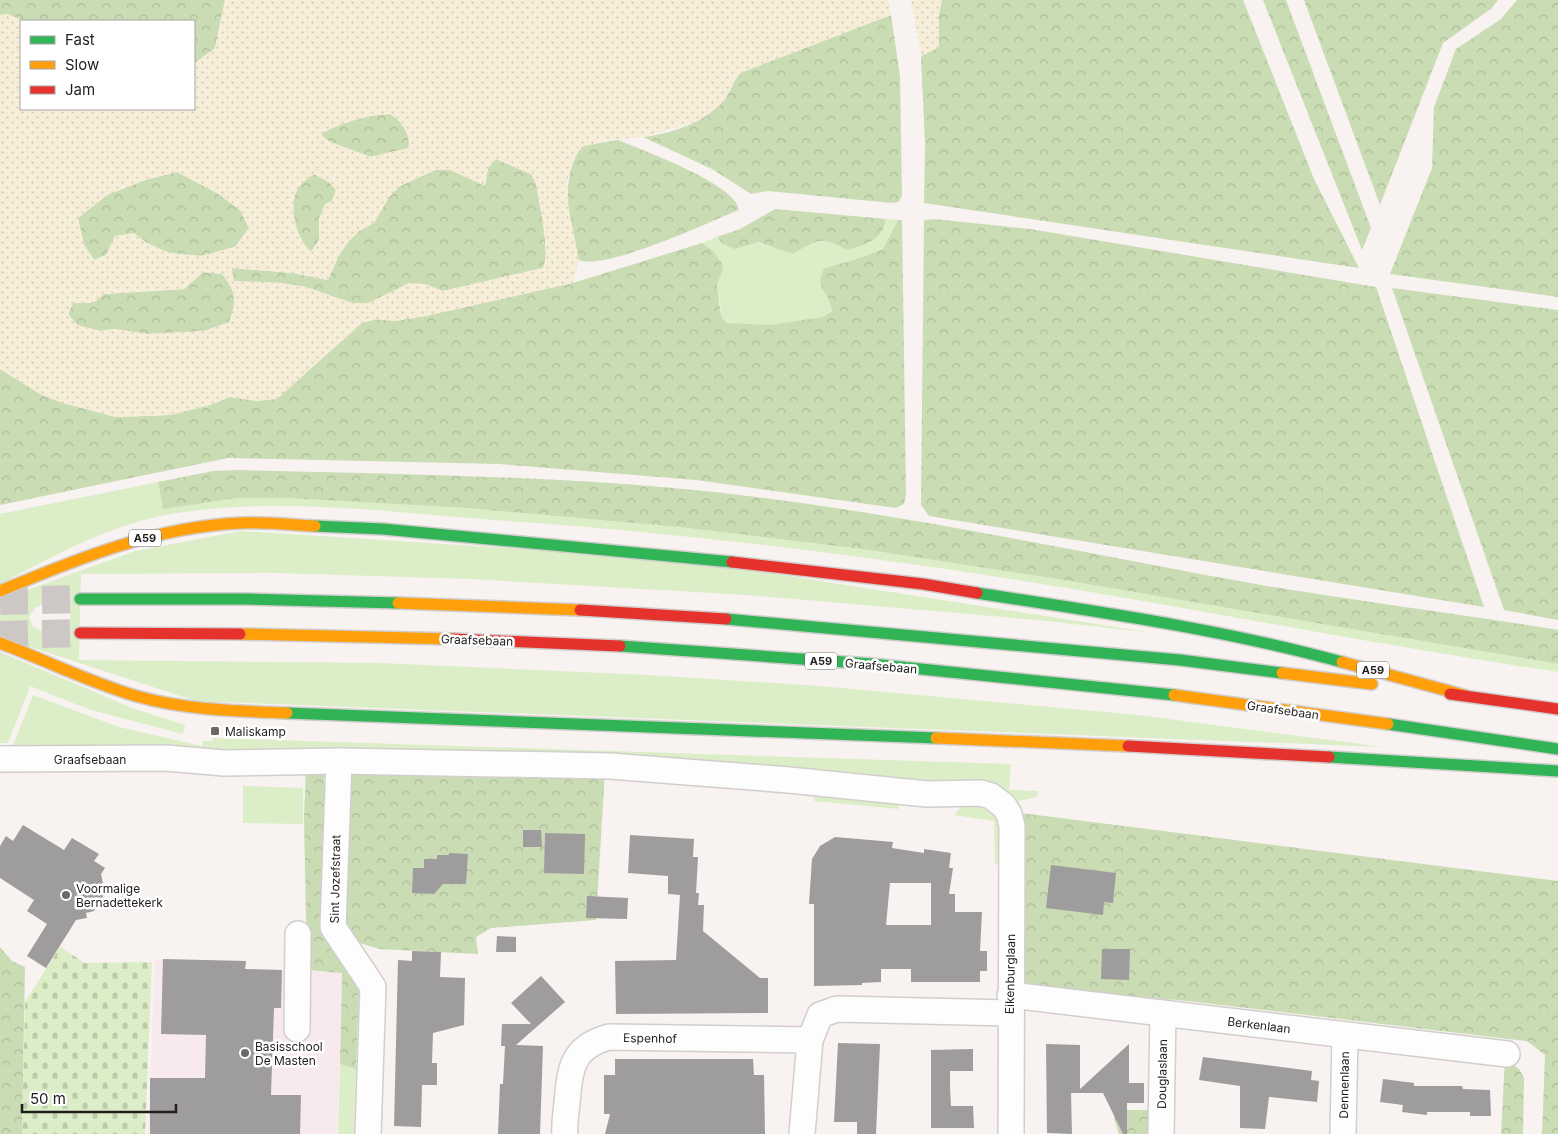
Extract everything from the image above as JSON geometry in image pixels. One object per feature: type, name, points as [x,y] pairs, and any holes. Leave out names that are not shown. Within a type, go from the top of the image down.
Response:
[{"type":"highway","name":"A59","points":[[0,591],[84,556],[152,536],[242,523],[383,529],[680,556],[923,584],[1180,625],[1278,644],[1467,696]]},
{"type":"highway","name":"A59","points":[[80,599],[243,599],[470,605],[699,616],[1180,660],[1558,709]]},
{"type":"highway","name":"Graafsebaan","points":[[80,633],[251,634],[468,639],[693,650],[911,668],[1177,695],[1558,749]]},
{"type":"highway","points":[[0,643],[106,686],[137,696],[181,705],[221,710],[1225,750],[1558,771]]},
{"type":"street","name":"Graafsebaan","points":[[0,759],[166,758],[224,763],[339,761],[610,766],[788,780],[927,794],[981,793],[991,796],[1009,814]]},
{"type":"street","name":"Sint Jozefstraat","points":[[339,761],[333,927],[374,987],[368,1134]]},
{"type":"street","name":"Eikenburglaan","points":[[1009,814],[1012,826],[1011,1134]]},
{"type":"street","points":[[297,1029],[298,934]]},
{"type":"street","name":"Berkenlaan","points":[[1010,1004],[1162,1013],[1507,1054]]},
{"type":"street","points":[[802,1134],[810,1040],[820,1015],[838,1009],[1010,1004]]},
{"type":"street","name":"Douglaslaan","points":[[1161,1134],[1162,1013]]},
{"type":"street","name":"Dennenlaan","points":[[1343,1134],[1345,1035]]},
{"type":"street","name":"Espenhof","points":[[565,1134],[569,1072],[578,1054],[592,1042],[609,1037],[810,1040]]},
{"type":"shaded area","name":"Basisschool De Masten","points":[[155,959],[246,961],[246,969],[342,972],[337,1134],[148,1134]]},
{"type":"green space","points":[[0,0],[225,0],[215,48],[195,63],[195,20],[22,20],[7,14],[0,15]]},
{"type":"green space","points":[[942,0],[1243,0],[1314,179],[1359,268],[924,203],[925,145],[921,56],[939,47],[939,14]]},
{"type":"green space","points":[[1263,0],[1286,0],[1371,228],[1362,250]]},
{"type":"green space","points":[[1304,0],[1498,0],[1492,8],[1443,43],[1380,205]]},
{"type":"green space","points":[[1517,0],[1558,0],[1558,297],[1390,274],[1432,168],[1434,107],[1456,49],[1501,19]]},
{"type":"green space","points":[[891,15],[900,76],[902,195],[899,202],[892,203],[768,191],[751,194],[712,169],[643,137],[676,130],[708,115],[724,100],[740,73]]},
{"type":"green space","points":[[390,114],[398,120],[407,133],[408,148],[371,157],[330,142],[322,136],[322,133],[347,122]]},
{"type":"green space","points":[[618,140],[706,179],[734,200],[739,210],[658,244],[611,259],[592,262],[579,260],[572,232],[568,202],[570,173],[582,146]]},
{"type":"green space","points":[[496,159],[531,174],[536,183],[546,250],[543,268],[443,291],[424,284],[368,303],[352,303],[306,287],[281,283],[234,281],[231,268],[293,273],[328,280],[339,255],[349,241],[359,231],[374,223],[389,197],[400,186],[435,170],[450,170],[485,185],[488,168]]},
{"type":"green space","points":[[177,172],[217,193],[240,210],[249,228],[235,247],[201,256],[169,253],[147,243],[134,233],[106,255],[94,260],[84,245],[78,218],[107,195],[145,180]]},
{"type":"green space","points":[[314,174],[329,182],[336,190],[332,201],[325,204],[319,219],[319,240],[311,252],[298,232],[293,206],[298,187]]},
{"type":"green space","points":[[775,209],[886,219],[881,232],[873,240],[848,250],[825,241],[815,242],[792,254],[759,242],[734,249],[723,244],[717,237],[740,229]]},
{"type":"green space","points":[[886,219],[898,220],[883,249],[851,261],[824,268],[820,281],[831,304],[832,311],[823,317],[785,324],[757,326],[744,326],[722,318],[717,284],[723,270],[712,250],[702,243],[717,237],[727,246],[736,247],[761,243],[792,254],[815,242],[825,241],[848,250],[886,224]]},
{"type":"green space","points":[[934,219],[1030,229],[1376,287],[1484,607],[929,516],[921,505],[924,220]]},
{"type":"green space","points":[[898,220],[902,220],[906,494],[904,504],[896,508],[696,480],[499,464],[228,458],[0,505],[0,369],[42,395],[63,403],[116,417],[170,415],[210,405],[230,397],[258,401],[362,323],[380,318],[395,321],[573,283],[702,243],[712,250],[721,262],[723,270],[717,284],[722,318],[728,323],[771,325],[823,317],[832,311],[831,304],[820,281],[824,268],[851,261],[883,249]]},
{"type":"green space","points":[[203,272],[222,274],[233,291],[234,308],[230,322],[204,331],[148,334],[115,329],[100,331],[77,325],[68,314],[73,303],[93,303],[104,294],[184,289]]},
{"type":"green space","points":[[1392,288],[1558,310],[1558,620],[1504,610]]},
{"type":"green space","points":[[238,470],[564,480],[673,488],[822,506],[971,531],[1267,586],[1558,630],[1558,664],[1051,578],[862,549],[679,527],[466,508],[287,498],[237,498],[163,509],[158,482],[213,471]]},
{"type":"green space","points":[[158,482],[163,508],[237,498],[287,498],[466,508],[679,527],[862,549],[1051,578],[1558,664],[1558,672],[1407,648],[1029,582],[896,562],[667,534],[327,507],[242,507],[201,510],[161,516],[119,528],[78,544],[0,584],[0,514]]},
{"type":"green space","points":[[241,531],[678,559],[1154,633],[1037,620],[747,595],[470,579],[277,573],[81,574],[79,660],[380,663],[648,675],[820,686],[1138,715],[1384,747],[196,701],[0,637],[0,600],[135,551]],"holes":[[[70,592],[70,644],[33,627],[29,617],[35,608]]]},
{"type":"green space","points":[[0,652],[135,709],[185,725],[183,734],[91,710],[30,686],[8,743],[0,743]]},
{"type":"green space","points":[[33,695],[119,727],[202,746],[203,741],[212,741],[213,738],[1011,764],[1009,790],[1038,791],[1037,797],[1013,802],[934,787],[12,748]]},
{"type":"green space","points":[[350,767],[605,771],[596,920],[491,928],[476,937],[478,954],[379,949],[345,938]]},
{"type":"green space","points":[[324,768],[325,927],[359,987],[356,1069],[340,1064],[342,973],[307,970],[304,817],[306,769]]},
{"type":"green space","points":[[243,786],[303,788],[303,824],[243,823]]},
{"type":"green space","points":[[815,793],[899,803],[899,809],[814,801]]},
{"type":"green space","points":[[965,803],[988,809],[994,815],[1000,830],[1000,863],[995,865],[994,821],[954,815]]},
{"type":"green space","points":[[1021,813],[1558,881],[1558,1134],[1542,1134],[1545,1055],[1527,1041],[1188,1001],[1018,986]]},
{"type":"green space","points":[[0,947],[12,961],[25,967],[22,1134],[0,1134]]},
{"type":"green space","points":[[60,947],[85,963],[152,962],[145,1134],[22,1134],[25,1002]]},
{"type":"green space","points":[[1505,1059],[1519,1069],[1524,1078],[1523,1134],[1501,1134]]},
{"type":"green space","points":[[340,1064],[356,1069],[354,1134],[338,1134]]},
{"type":"green space","points":[[1116,1110],[1157,1110],[1156,1134],[1119,1134],[1114,1118]]},
{"type":"sand","points":[[225,0],[888,0],[891,15],[740,73],[734,79],[726,98],[718,107],[698,121],[649,136],[604,141],[582,147],[573,158],[567,181],[568,205],[579,260],[573,283],[422,317],[395,321],[370,319],[362,323],[277,399],[258,401],[230,397],[210,405],[170,415],[116,417],[63,403],[42,395],[0,369],[0,15],[7,14],[22,20],[20,20],[20,110],[195,110],[195,63],[215,48]],"holes":[[[390,114],[405,128],[409,138],[408,148],[371,157],[330,142],[322,136],[322,133],[347,122]],[[496,159],[531,174],[536,183],[546,250],[543,268],[443,291],[424,284],[409,283],[368,303],[352,303],[306,287],[281,283],[234,281],[232,268],[293,273],[328,280],[339,255],[349,241],[359,231],[374,223],[389,197],[400,186],[435,170],[450,170],[485,186],[488,168]],[[177,172],[217,193],[240,210],[249,228],[235,247],[201,256],[169,253],[147,243],[134,233],[115,236],[106,255],[94,260],[84,245],[78,218],[107,195],[145,180]],[[314,174],[329,182],[336,190],[332,201],[325,204],[319,220],[319,240],[311,252],[301,240],[295,223],[293,206],[297,190]],[[203,272],[222,274],[230,286],[234,297],[229,322],[204,331],[148,334],[115,329],[100,331],[77,325],[68,314],[73,303],[93,303],[104,294],[184,289]]]},
{"type":"sand","points":[[911,0],[942,0],[939,14],[939,47],[921,56]]},
{"type":"building","name":"Voormalige Bernadettekerk","points":[[23,825],[64,850],[72,838],[99,854],[94,861],[105,868],[101,874],[105,893],[94,911],[86,913],[87,918],[76,920],[46,968],[27,956],[47,924],[27,911],[34,900],[0,878],[0,846],[6,836],[13,841]]},
{"type":"building","points":[[523,830],[541,830],[542,847],[523,847]]},
{"type":"building","points":[[545,833],[585,834],[584,874],[544,873]]},
{"type":"building","points":[[630,835],[694,839],[693,857],[698,857],[696,893],[699,893],[698,905],[704,905],[703,931],[760,978],[768,978],[768,1013],[616,1014],[615,961],[676,960],[680,895],[668,894],[668,876],[628,873]]},
{"type":"building","points":[[835,837],[893,842],[892,848],[924,853],[924,849],[951,853],[949,868],[953,868],[949,894],[955,894],[955,912],[982,912],[980,951],[987,951],[987,971],[980,971],[980,982],[911,982],[911,969],[881,969],[881,982],[862,983],[862,985],[814,986],[814,904],[809,904],[812,859],[820,846]],"holes":[[[890,883],[931,883],[931,925],[886,925]]]},
{"type":"building","points":[[449,853],[468,854],[466,884],[443,884],[434,894],[412,893],[413,868],[424,868],[424,859],[437,859],[437,855],[449,855]]},
{"type":"building","points":[[1051,865],[1116,873],[1113,903],[1104,902],[1103,915],[1046,908]]},
{"type":"building","points":[[587,896],[628,898],[627,919],[586,918]]},
{"type":"building","points":[[497,936],[516,937],[516,952],[496,952]]},
{"type":"building","points":[[1102,949],[1130,949],[1129,980],[1101,979]]},
{"type":"building","points":[[412,951],[441,952],[440,977],[465,978],[464,1025],[433,1033],[432,1063],[437,1063],[437,1085],[422,1085],[421,1127],[394,1126],[398,960],[412,961]]},
{"type":"building","name":"Basisschool De Masten","points":[[163,959],[246,961],[245,969],[282,970],[281,1008],[274,1008],[271,1095],[301,1095],[300,1134],[150,1134],[150,1078],[205,1078],[206,1035],[161,1034]]},
{"type":"building","points":[[541,976],[565,1002],[516,1045],[543,1046],[540,1134],[498,1134],[500,1084],[503,1084],[505,1046],[501,1046],[502,1024],[531,1024],[511,1003]]},
{"type":"building","points":[[838,1043],[880,1044],[876,1134],[857,1134],[857,1122],[834,1122]]},
{"type":"building","points":[[1046,1044],[1080,1045],[1080,1089],[1129,1044],[1129,1083],[1144,1083],[1144,1103],[1127,1103],[1127,1134],[1123,1134],[1103,1093],[1071,1093],[1072,1134],[1047,1133]]},
{"type":"building","points":[[973,1049],[973,1071],[950,1071],[950,1087],[951,1106],[973,1106],[974,1128],[931,1128],[931,1050]]},
{"type":"building","points":[[1203,1057],[1312,1071],[1311,1080],[1319,1081],[1317,1102],[1269,1097],[1265,1129],[1240,1128],[1240,1086],[1199,1080]]},
{"type":"building","points":[[615,1059],[753,1059],[754,1075],[764,1075],[765,1134],[605,1134],[610,1114],[604,1114],[604,1075],[615,1075]]},
{"type":"building","points":[[1383,1079],[1414,1083],[1414,1086],[1462,1086],[1463,1089],[1490,1090],[1491,1116],[1470,1116],[1470,1112],[1427,1112],[1427,1115],[1402,1112],[1403,1105],[1380,1102]]},
{"type":"tunnel","points":[[0,601],[80,599]]},
{"type":"tunnel","points":[[0,635],[80,633]]},
{"type":"traffic: fast","points":[[315,526],[383,529],[732,562]]},
{"type":"traffic: fast","points":[[977,593],[1114,614],[1206,631],[1297,650],[1342,662]]},
{"type":"traffic: fast","points":[[80,599],[243,599],[398,603]]},
{"type":"traffic: fast","points":[[726,619],[1180,660],[1282,673]]},
{"type":"traffic: fast","points":[[620,646],[872,664],[1174,695]]},
{"type":"traffic: fast","points":[[287,713],[936,738]]},
{"type":"traffic: fast","points":[[1388,724],[1558,749]]},
{"type":"traffic: fast","points":[[1329,757],[1558,771]]},
{"type":"traffic: slow","points":[[0,591],[88,556],[148,537],[179,530],[210,525],[242,523],[315,526]]},
{"type":"traffic: slow","points":[[398,603],[580,610]]},
{"type":"traffic: slow","points":[[240,634],[453,639]]},
{"type":"traffic: slow","points":[[0,643],[101,684],[155,701],[211,709],[287,713]]},
{"type":"traffic: slow","points":[[1342,662],[1467,696]]},
{"type":"traffic: slow","points":[[1282,673],[1372,684]]},
{"type":"traffic: slow","points":[[1174,695],[1388,724]]},
{"type":"traffic: slow","points":[[936,738],[1128,746]]},
{"type":"traffic: jam","points":[[732,562],[923,584],[977,593]]},
{"type":"traffic: jam","points":[[580,610],[726,619]]},
{"type":"traffic: jam","points":[[80,633],[240,634]]},
{"type":"traffic: jam","points":[[453,639],[620,646]]},
{"type":"traffic: jam","points":[[1450,694],[1558,709]]},
{"type":"traffic: jam","points":[[1128,746],[1329,757]]},
{"type":"place","name":"Maliskamp","points":[[215,731]]},
{"type":"place","name":"Voormalige Bernadettekerk","points":[[66,895]]},
{"type":"place","name":"Basisschool De Masten","points":[[245,1053]]}]
